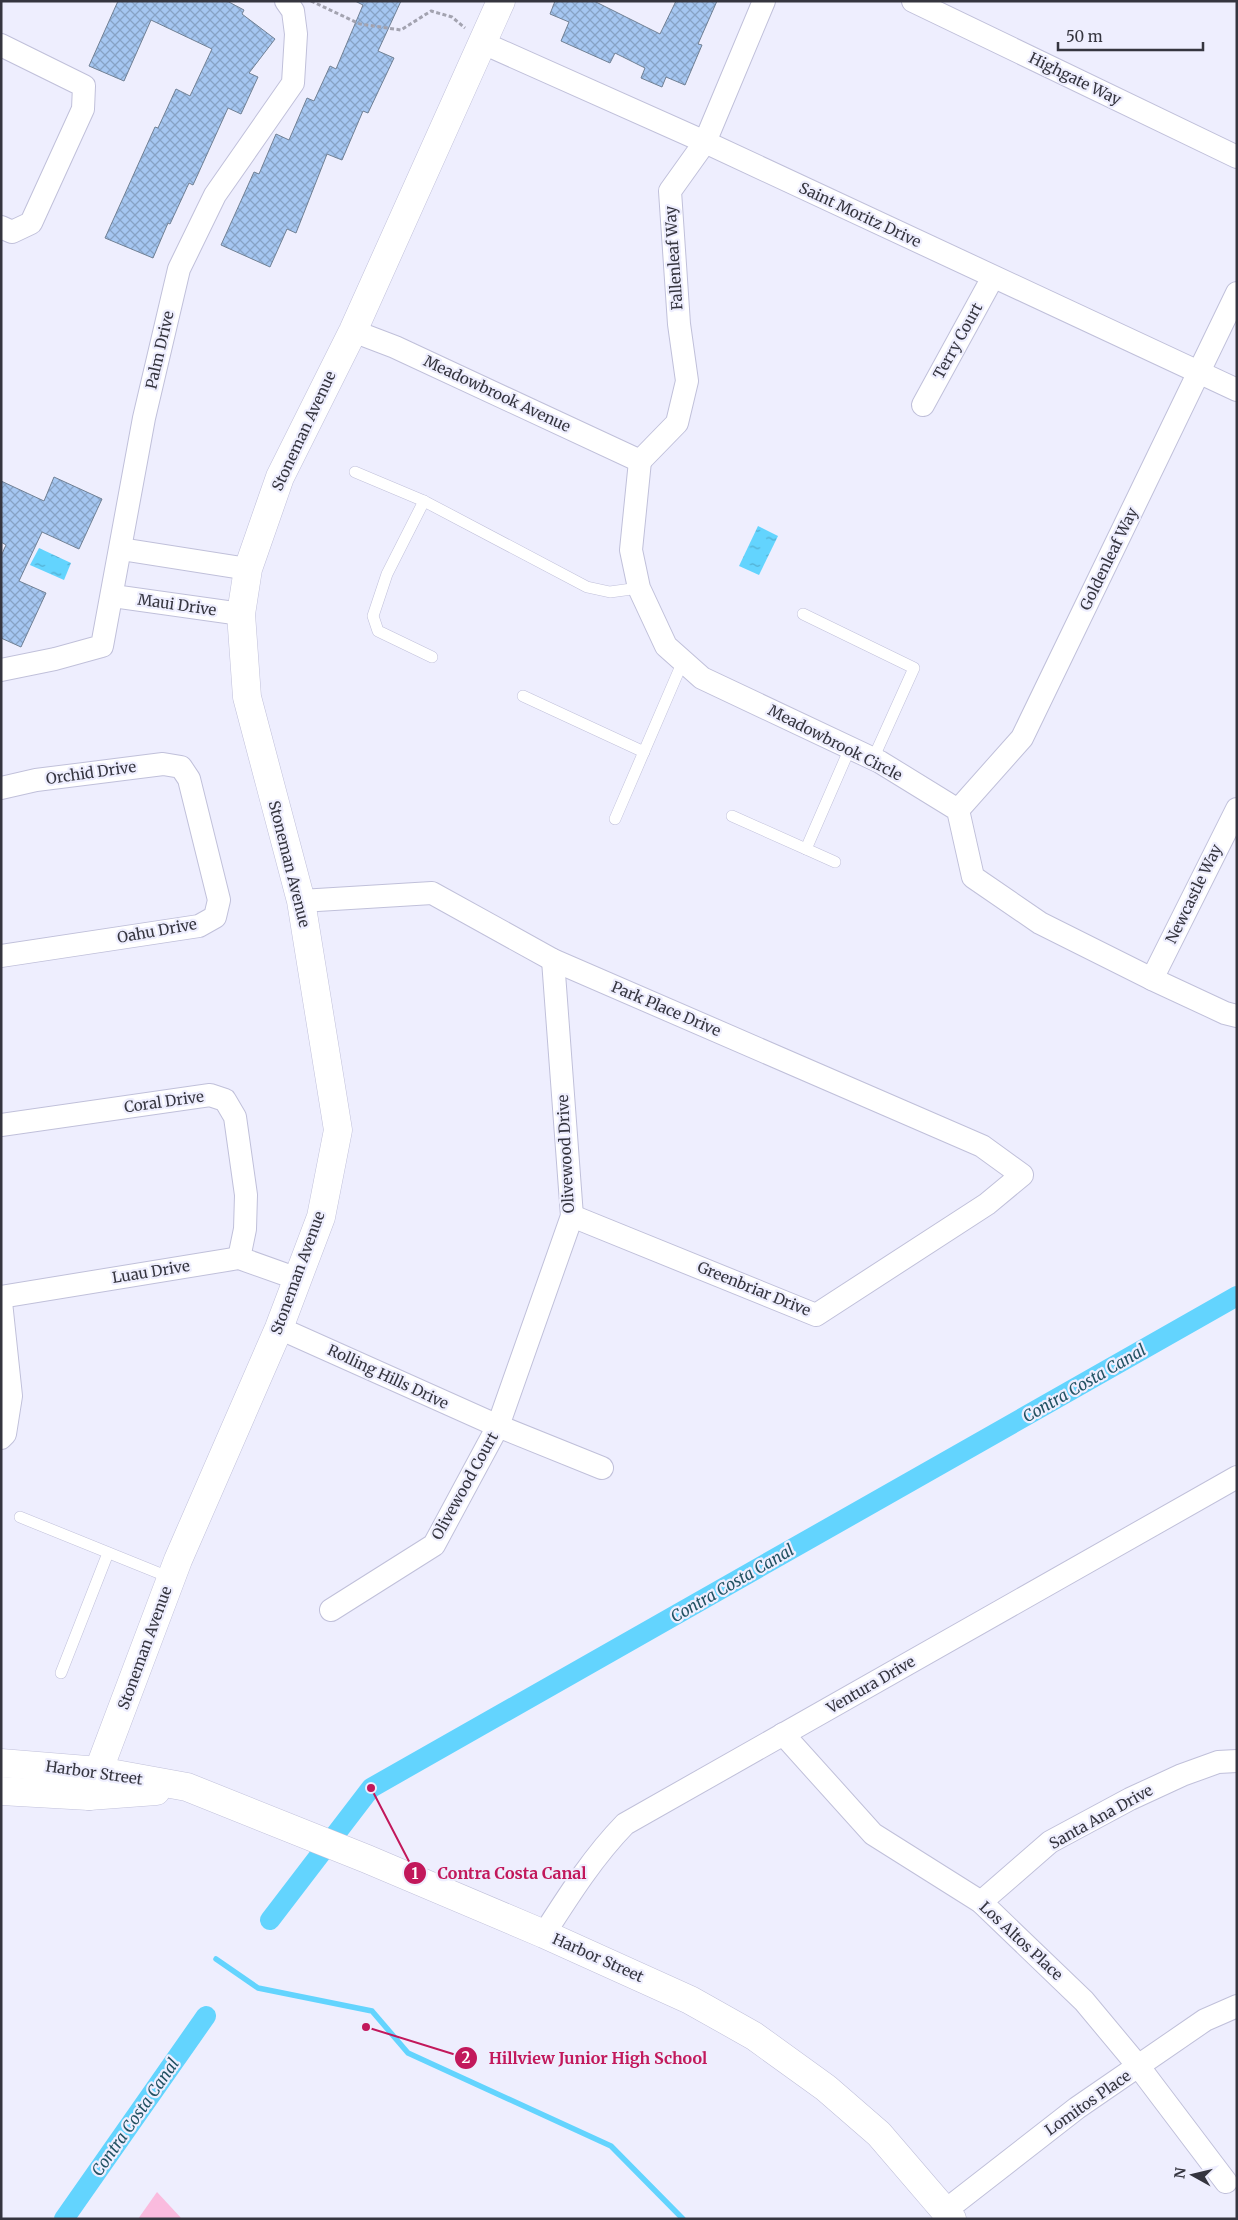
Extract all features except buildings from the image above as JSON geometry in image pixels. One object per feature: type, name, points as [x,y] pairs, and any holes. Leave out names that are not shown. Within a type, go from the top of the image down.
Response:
[{"type":"street","name":"Palm Drive","points":[[1,670],[55,659],[102,646],[113,596],[144,418],[179,269],[215,195],[293,83],[296,34],[293,11],[286,1]]},
{"type":"street","name":"Stoneman Avenue","points":[[89,1796],[171,1578],[279,1328],[321,1218],[338,1130],[301,901],[247,697],[241,614],[248,569],[280,477],[353,331],[502,1]]},
{"type":"street","name":"Fallenleaf Way","points":[[640,461],[677,423],[687,381],[679,324],[670,191],[704,142],[764,1]]},
{"type":"street","name":"Highgate Way","points":[[913,1],[1237,157]]},
{"type":"street","name":"Saint Moritz Drive","points":[[482,43],[704,142],[1237,390]]},
{"type":"street","points":[[1,45],[84,86],[83,110],[31,223],[7,230]]},
{"type":"street","name":"Terry Court","points":[[923,405],[993,277]]},
{"type":"street","name":"Goldenleaf Way","points":[[958,810],[1022,738],[1237,293]]},
{"type":"street","name":"Meadowbrook Avenue","points":[[353,331],[395,347],[640,461]]},
{"type":"street","name":"Meadowbrook Circle","points":[[640,461],[631,550],[639,588],[666,646],[702,678],[873,759],[958,810]]},
{"type":"street","points":[[121,549],[248,569]]},
{"type":"street","name":"Maui Drive","points":[[113,596],[241,614]]},
{"type":"street","name":"Orchid Drive","points":[[1,788],[36,780],[163,764],[181,767]]},
{"type":"street","name":"Oahu Drive","points":[[1,956],[198,926],[215,917],[219,900],[189,779],[181,767]]},
{"type":"street","name":"Newcastle Way","points":[[1152,979],[1237,809]]},
{"type":"street","points":[[958,810],[974,877],[1040,923],[1152,979],[1225,1013],[1237,1016]]},
{"type":"street","name":"Park Place Drive","points":[[301,901],[432,893],[553,960],[982,1146],[1022,1175]]},
{"type":"street","name":"Olivewood Drive","points":[[498,1426],[572,1216],[553,960]]},
{"type":"street","name":"Coral Drive","points":[[1,1125],[210,1095],[225,1100],[235,1117],[246,1194],[245,1229],[239,1258]]},
{"type":"street","name":"Greenbriar Drive","points":[[572,1216],[816,1315],[987,1204],[1022,1175]]},
{"type":"street","name":"Luau Drive","points":[[1,1297],[239,1258],[298,1279]]},
{"type":"street","points":[[1,1302],[11,1396],[3,1436]]},
{"type":"street","name":"Rolling Hills Drive","points":[[279,1328],[498,1426],[602,1468]]},
{"type":"street","name":"Olivewood Court","points":[[331,1610],[434,1545],[498,1426]]},
{"type":"street","name":"Ventura Drive","points":[[544,1934],[578,1880],[606,1843],[625,1824],[1237,1477]]},
{"type":"street","name":"Los Altos Place","points":[[783,1734],[873,1834],[981,1902],[1084,2000],[1139,2067],[1226,2182]]},
{"type":"street","name":"Santa Ana Drive","points":[[981,1902],[1050,1842],[1130,1798],[1182,1775],[1218,1762],[1237,1761]]},
{"type":"street","name":"Harbor Street","points":[[1,1763],[100,1771],[187,1787],[367,1859],[544,1934],[690,2000],[754,2036],[826,2088],[879,2134],[949,2214]]},
{"type":"street","name":"Harbor Street","points":[[1,1791],[89,1796],[187,1787]]},
{"type":"street","name":"Lomitos Place","points":[[949,2214],[1077,2108],[1206,2020],[1237,2006]]},
{"type":"lane","points":[[355,472],[424,501],[587,587],[610,592],[639,588]]},
{"type":"lane","points":[[424,501],[388,574],[373,616],[378,631],[432,657]]},
{"type":"lane","points":[[803,614],[914,668],[873,759]]},
{"type":"lane","points":[[615,820],[683,660]]},
{"type":"lane","points":[[523,696],[644,752]]},
{"type":"lane","points":[[806,849],[850,748]]},
{"type":"lane","points":[[732,816],[835,862]]},
{"type":"lane","points":[[20,1517],[171,1578]]},
{"type":"lane","points":[[60,1673],[108,1553]]},
{"type":"path","points":[[311,1],[360,24],[401,30],[431,11],[452,17],[482,43]]},
{"type":"shaded area","points":[[157,2192],[182,2219],[138,2219]]},
{"type":"water","points":[[758,526],[778,536],[759,575],[739,566]]},
{"type":"water","points":[[39,548],[71,563],[64,580],[30,565]]},
{"type":"waterway","name":"Contra Costa Canal","points":[[270,1920],[371,1788],[1237,1296]]},
{"type":"waterway","points":[[216,1959],[258,1988],[372,2011],[408,2053],[611,2146],[683,2219]]},
{"type":"waterway","name":"Contra Costa Canal","points":[[64,2219],[206,2016]]},
{"type":"place","name":"Contra Costa Canal","points":[[371,1788]]},
{"type":"place","name":"Hillview Junior High School","points":[[366,2027]]}]
